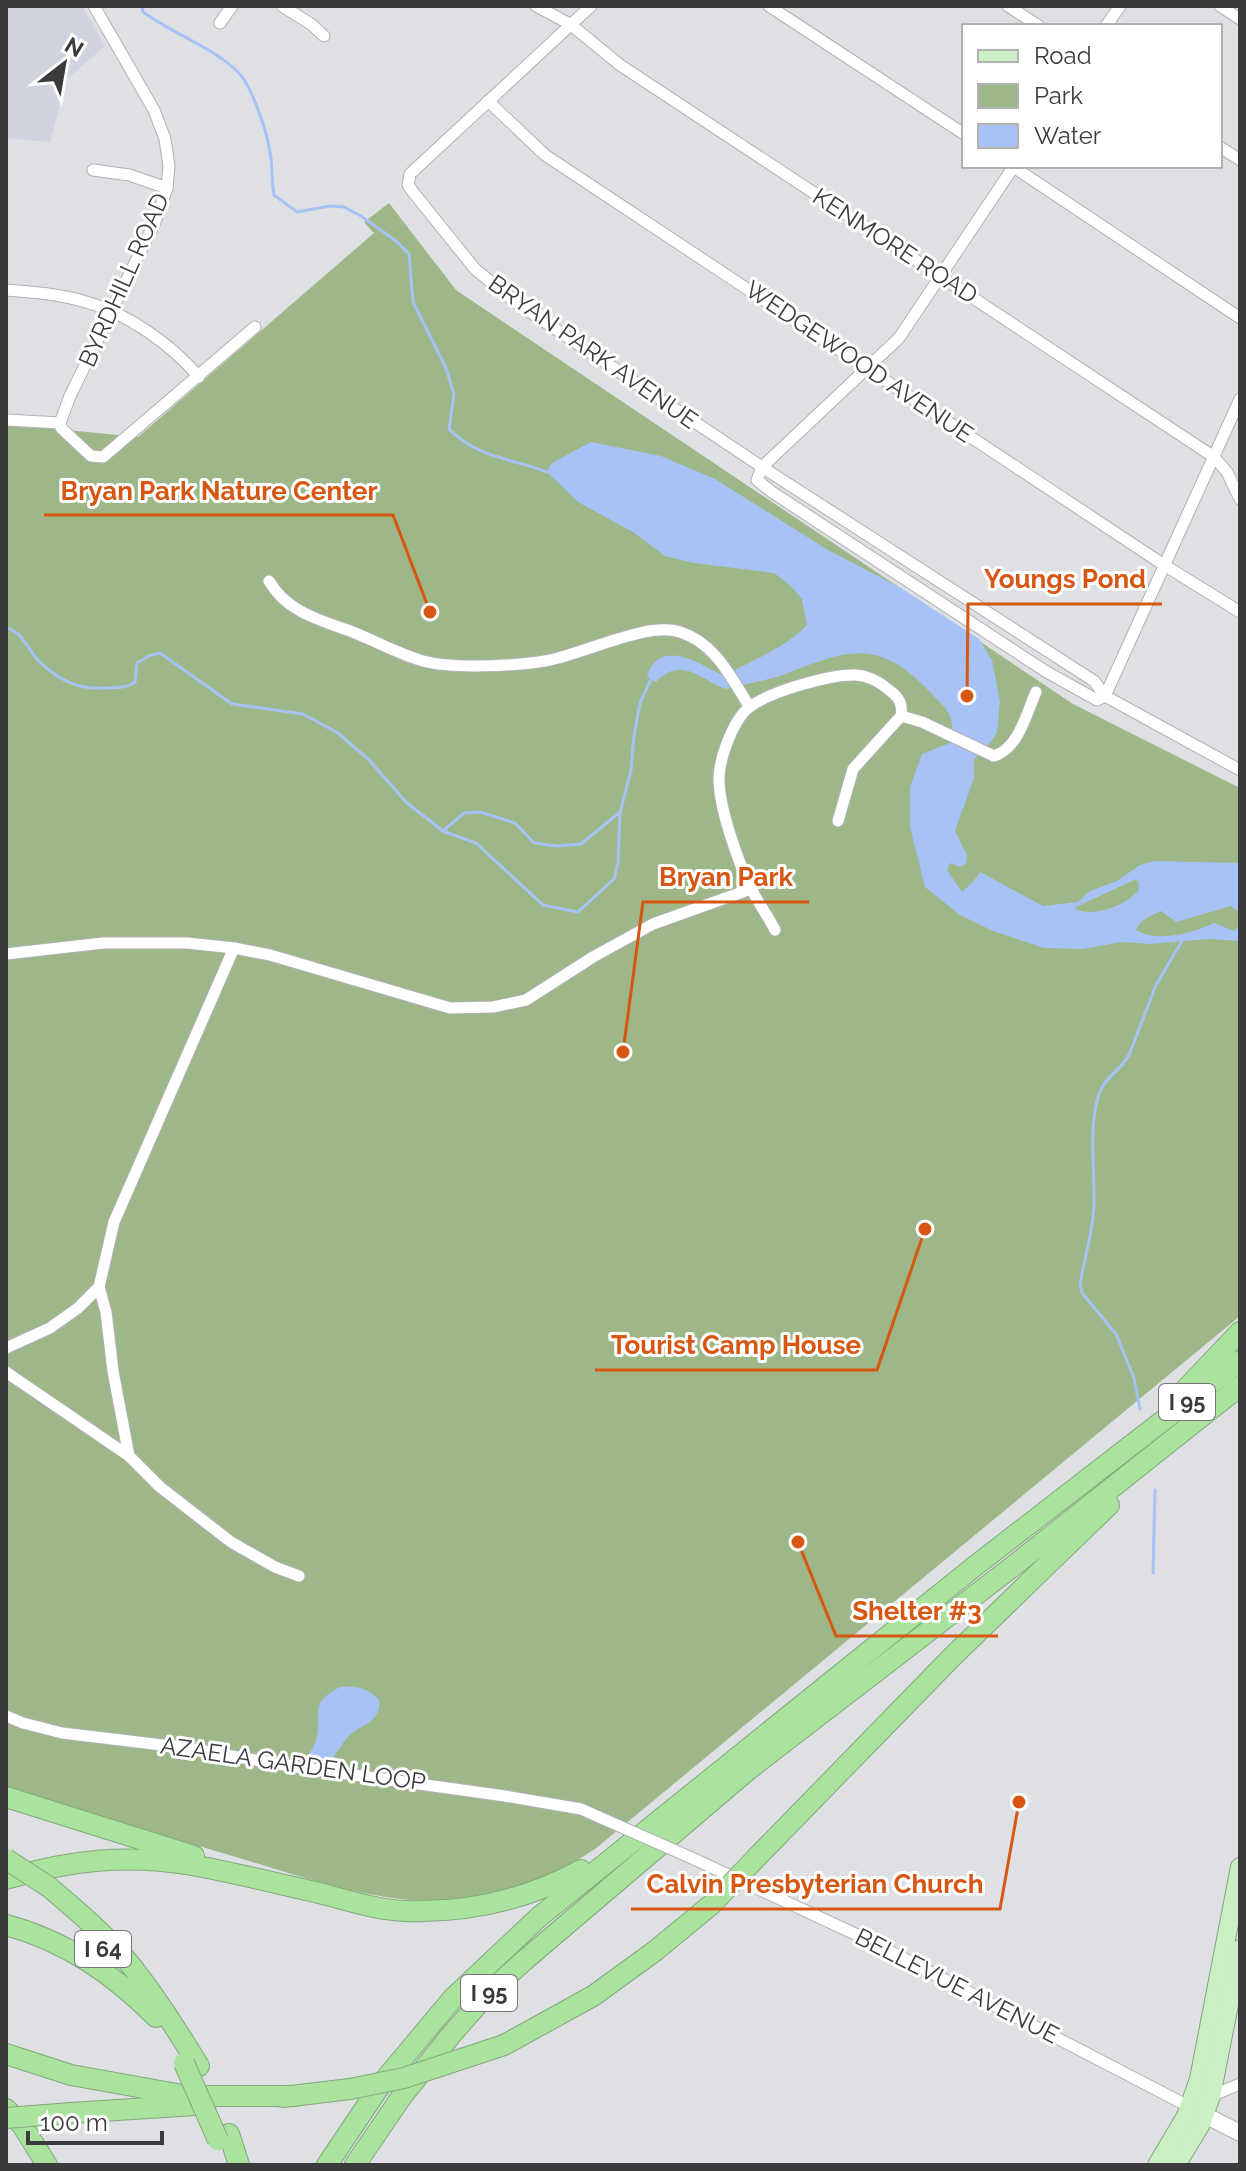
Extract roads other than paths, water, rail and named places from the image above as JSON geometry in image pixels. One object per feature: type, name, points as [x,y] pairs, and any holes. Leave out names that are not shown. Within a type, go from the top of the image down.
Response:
[{"type":"highway","points":[[1134,1443],[1240,1332]]},
{"type":"highway","name":"I 95","points":[[327,2165],[382,2083],[453,1998],[539,1917],[963,1576],[1240,1361]]},
{"type":"highway","name":"I 95","points":[[355,2165],[402,2096],[451,2035],[487,1994],[526,1959],[748,1770],[1012,1567],[1240,1386]]},
{"type":"highway","points":[[6,2118],[144,2111],[295,2096],[404,2078],[504,2045],[593,1996],[712,1904],[953,1656],[1195,1422]]},
{"type":"highway","points":[[6,1797],[285,1885]]},
{"type":"highway","points":[[6,1879],[79,1861],[117,1859],[191,1865],[404,1911],[461,1909],[523,1897],[562,1881],[624,1848]]},
{"type":"highway","name":"I 64","points":[[6,1861],[44,1888],[81,1925],[127,1976],[191,2064],[224,2137],[226,2165]]},
{"type":"highway","points":[[44,1888],[86,1919],[128,1961],[167,2014],[191,2064]]},
{"type":"highway","points":[[6,1925],[53,1941],[94,1963],[156,2017]]},
{"type":"highway","points":[[6,2054],[71,2075],[161,2093],[295,2096]]},
{"type":"highway","points":[[6,2109],[22,2125],[47,2165]]},
{"type":"highway","points":[[224,2137],[239,2165]]},
{"type":"main road","points":[[1176,2165],[1198,2111],[1203,2062],[1240,1867]]},
{"type":"main road","points":[[1157,2165],[1211,2096],[1240,1949]]},
{"type":"street","name":"BYRDHILL ROAD","points":[[60,423],[70,396],[152,229],[167,188],[168,158],[160,124],[94,6]]},
{"type":"street","points":[[220,23],[232,6]]},
{"type":"street","points":[[282,6],[324,36]]},
{"type":"street","name":"KENMORE ROAD","points":[[536,6],[570,24],[620,65],[1214,457],[1227,472],[1240,499]]},
{"type":"street","points":[[488,101],[591,6]]},
{"type":"street","points":[[769,6],[962,133]]},
{"type":"street","points":[[1008,6],[1036,24]]},
{"type":"street","points":[[1107,24],[1120,6]]},
{"type":"street","points":[[1220,6],[1240,19]]},
{"type":"street","name":"BRYAN PARK AVENUE","points":[[488,101],[420,163],[410,174],[408,185],[475,269],[490,283],[762,467],[1094,681],[1105,696],[1240,770]]},
{"type":"street","name":"WEDGEWOOD AVENUE","points":[[488,101],[545,155],[1164,565],[1240,612]]},
{"type":"street","points":[[1222,148],[1240,160]]},
{"type":"street","points":[[762,467],[899,338],[1012,168]]},
{"type":"street","points":[[1016,168],[1240,318]]},
{"type":"street","points":[[93,170],[129,175],[167,188]]},
{"type":"street","points":[[6,290],[78,300],[112,311],[176,354],[199,377]]},
{"type":"street","points":[[6,420],[60,423],[61,428],[91,456],[103,457],[255,327]]},
{"type":"street","points":[[1105,696],[1240,399]]},
{"type":"street","name":"BRYAN PARK AVENUE","points":[[762,467],[757,480],[772,492],[1045,671],[1097,700],[1105,696]]},
{"type":"street","points":[[269,581],[276,595],[313,618],[424,661],[451,664],[542,662],[647,632],[682,632],[710,649],[749,706]]},
{"type":"street","points":[[775,930],[751,889],[736,852],[719,780],[721,759],[749,706],[776,694],[832,677],[868,677],[892,692],[902,708],[901,716],[853,769],[838,821]]},
{"type":"street","points":[[901,716],[922,722],[994,756],[1007,750],[1014,741],[1036,692]]},
{"type":"street","points":[[6,954],[103,943],[187,943],[234,948],[270,955],[450,1008],[493,1007],[526,1000],[593,957],[653,924],[751,889]]},
{"type":"street","points":[[129,1456],[106,1312],[99,1287],[114,1222],[234,948]]},
{"type":"street","points":[[6,1348],[50,1328],[78,1308],[99,1287]]},
{"type":"street","points":[[6,1372],[129,1456],[160,1487],[231,1542],[275,1567],[299,1576]]},
{"type":"street","name":"AZAELA GARDEN LOOP","points":[[6,1716],[62,1733],[179,1747],[581,1809]]},
{"type":"street","name":"BELLEVUE AVENUE","points":[[581,1809],[868,1940],[1240,2133]]},
{"type":"street","points":[[1211,2096],[1240,2084]]},
{"type":"water","points":[[591,442],[661,456],[715,479],[828,550],[901,588],[979,639],[992,660],[1000,702],[997,732],[974,759],[974,778],[955,831],[967,855],[966,864],[959,867],[950,863],[947,870],[962,892],[980,872],[1043,906],[1078,902],[1090,891],[1117,881],[1140,865],[1155,861],[1240,863],[1240,913],[1231,906],[1176,922],[1161,911],[1143,920],[1136,930],[1164,936],[1186,933],[1214,923],[1234,931],[1240,924],[1240,941],[1121,942],[1083,949],[1044,948],[993,931],[960,915],[925,887],[910,827],[910,787],[922,754],[950,743],[951,719],[941,703],[894,662],[861,653],[826,659],[778,676],[725,689],[682,670],[665,674],[656,682],[647,676],[653,664],[662,658],[682,657],[724,676],[779,647],[807,625],[802,599],[774,573],[694,563],[665,556],[633,532],[578,502],[547,472],[552,463]],"holes":[[[1134,880],[1138,881],[1139,889],[1119,905],[1090,912],[1074,908]]]},
{"type":"water","points":[[340,1687],[366,1690],[379,1700],[377,1714],[347,1738],[331,1760],[314,1759],[309,1754],[317,1736],[318,1708],[324,1698]]},
{"type":"waterway","points":[[142,6],[143,12],[216,55],[243,79],[266,133],[274,195],[297,212],[330,206],[344,207],[396,241],[409,254],[413,302],[446,368],[454,394],[449,429],[483,452],[547,472]]},
{"type":"waterway","points":[[6,628],[20,636],[51,672],[76,685],[94,688],[128,686],[135,682],[137,663],[160,653],[232,704],[303,714],[338,733],[369,760],[407,803],[443,831],[476,843],[543,905],[578,912],[614,879],[618,863],[620,813],[631,770],[640,703],[651,679]]},
{"type":"waterway","points":[[443,831],[464,813],[480,812],[515,823],[534,843],[557,846],[581,844],[619,813]]},
{"type":"waterway","points":[[1140,1409],[1134,1378],[1116,1334],[1082,1293],[1080,1285],[1093,1215],[1094,1120],[1101,1088],[1129,1055],[1156,985],[1182,941]]},
{"type":"waterway","points":[[1153,1573],[1155,1490]]},
{"type":"place","name":"Bryan Park Nature Center","points":[[430,612]]},
{"type":"place","name":"Youngs Pond","points":[[967,696]]},
{"type":"place","name":"Bryan Park","points":[[623,1052]]},
{"type":"place","name":"Tourist Camp House","points":[[925,1229]]},
{"type":"place","name":"Shelter #3","points":[[798,1542]]},
{"type":"place","name":"Calvin Presbyterian Church","points":[[1019,1802]]}]
